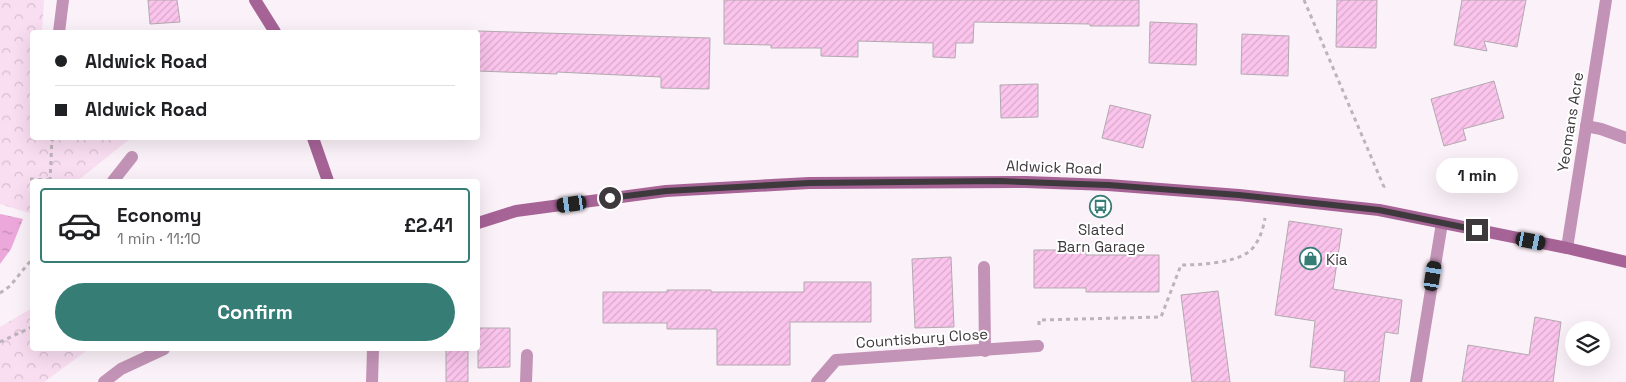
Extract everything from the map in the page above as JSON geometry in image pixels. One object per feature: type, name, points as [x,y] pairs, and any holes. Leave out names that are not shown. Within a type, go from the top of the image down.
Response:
[{"type":"main road","points":[[255,0],[274,30]]},
{"type":"main road","points":[[314,140],[327,179]]},
{"type":"main road","name":"Aldwick Road","points":[[480,221],[516,211],[666,191],[809,183],[916,181],[1035,182],[1108,185],[1268,198],[1379,210],[1567,248],[1626,262]]},
{"type":"street","points":[[59,30],[63,0]]},
{"type":"street","name":"Yeomans Acre","points":[[1567,248],[1606,0]]},
{"type":"street","points":[[1586,126],[1626,138]]},
{"type":"street","points":[[115,179],[132,157]]},
{"type":"street","points":[[1416,382],[1442,223]]},
{"type":"street","points":[[984,268],[985,351]]},
{"type":"street","name":"Countisbury Close","points":[[817,382],[836,360],[1038,346]]},
{"type":"street","points":[[104,382],[121,369],[160,351]]},
{"type":"street","points":[[372,382],[373,351]]},
{"type":"street","points":[[526,382],[527,355]]},
{"type":"path","points":[[1304,0],[1384,187],[1379,210]]},
{"type":"path","points":[[50,179],[52,140]]},
{"type":"path","points":[[1038,346],[1039,320],[1161,317],[1181,264],[1211,264],[1248,253],[1259,239],[1265,220],[1268,198]]},
{"type":"path","points":[[0,293],[10,286],[30,261]]},
{"type":"path","points":[[0,342],[30,328]]},
{"type":"green space","points":[[0,0],[44,0],[42,30],[30,30],[30,140],[128,140],[80,179],[30,179],[30,213],[0,204]]},
{"type":"green space","points":[[30,309],[30,351],[86,351],[44,382],[0,382],[0,327]]},
{"type":"water","points":[[0,214],[23,219],[11,249],[0,264]]},
{"type":"building","points":[[148,0],[177,0],[180,22],[150,24]]},
{"type":"building","points":[[724,0],[1139,0],[1139,26],[974,22],[973,43],[956,43],[955,58],[933,57],[933,43],[858,41],[858,57],[821,56],[821,48],[771,48],[771,45],[724,44]]},
{"type":"building","points":[[1337,0],[1377,0],[1376,48],[1336,47]]},
{"type":"building","points":[[1462,0],[1526,0],[1517,47],[1484,41],[1487,51],[1454,45]]},
{"type":"building","points":[[1150,22],[1197,24],[1196,65],[1149,63]]},
{"type":"building","points":[[480,31],[710,38],[709,89],[661,88],[661,77],[557,72],[557,74],[480,71]]},
{"type":"building","points":[[1242,34],[1289,36],[1288,76],[1241,74]]},
{"type":"building","points":[[1494,81],[1504,118],[1463,129],[1466,140],[1444,146],[1431,99]]},
{"type":"building","points":[[1038,84],[1038,117],[1001,118],[1000,85]]},
{"type":"building","points":[[1110,105],[1151,115],[1143,148],[1102,138]]},
{"type":"building","name":"Kia","points":[[1289,221],[1342,229],[1333,289],[1402,300],[1398,334],[1385,332],[1379,382],[1344,382],[1345,371],[1310,367],[1315,321],[1275,315]]},
{"type":"building","points":[[1034,250],[1086,250],[1086,255],[1159,255],[1159,292],[1086,292],[1086,288],[1034,288]]},
{"type":"building","points":[[951,257],[954,327],[915,328],[912,259]]},
{"type":"building","points":[[804,282],[871,282],[871,322],[790,322],[790,365],[717,365],[717,329],[667,329],[667,323],[603,323],[603,292],[711,290],[711,292],[804,292]]},
{"type":"building","points":[[1218,291],[1230,382],[1192,382],[1181,295]]},
{"type":"building","points":[[1535,317],[1561,322],[1553,382],[1462,382],[1468,345],[1529,355]]},
{"type":"building","points":[[480,328],[510,328],[510,367],[478,368]]},
{"type":"building","points":[[446,351],[468,351],[468,382],[446,382]]},
{"type":"place","name":"Slated Barn Garage","points":[[1101,206]]},
{"type":"place","name":"Kia","points":[[1310,259]]},
{"type":"route","points":[[610,198],[666,191],[809,183],[998,181],[1108,185],[1239,195],[1379,210],[1477,230]]}]
